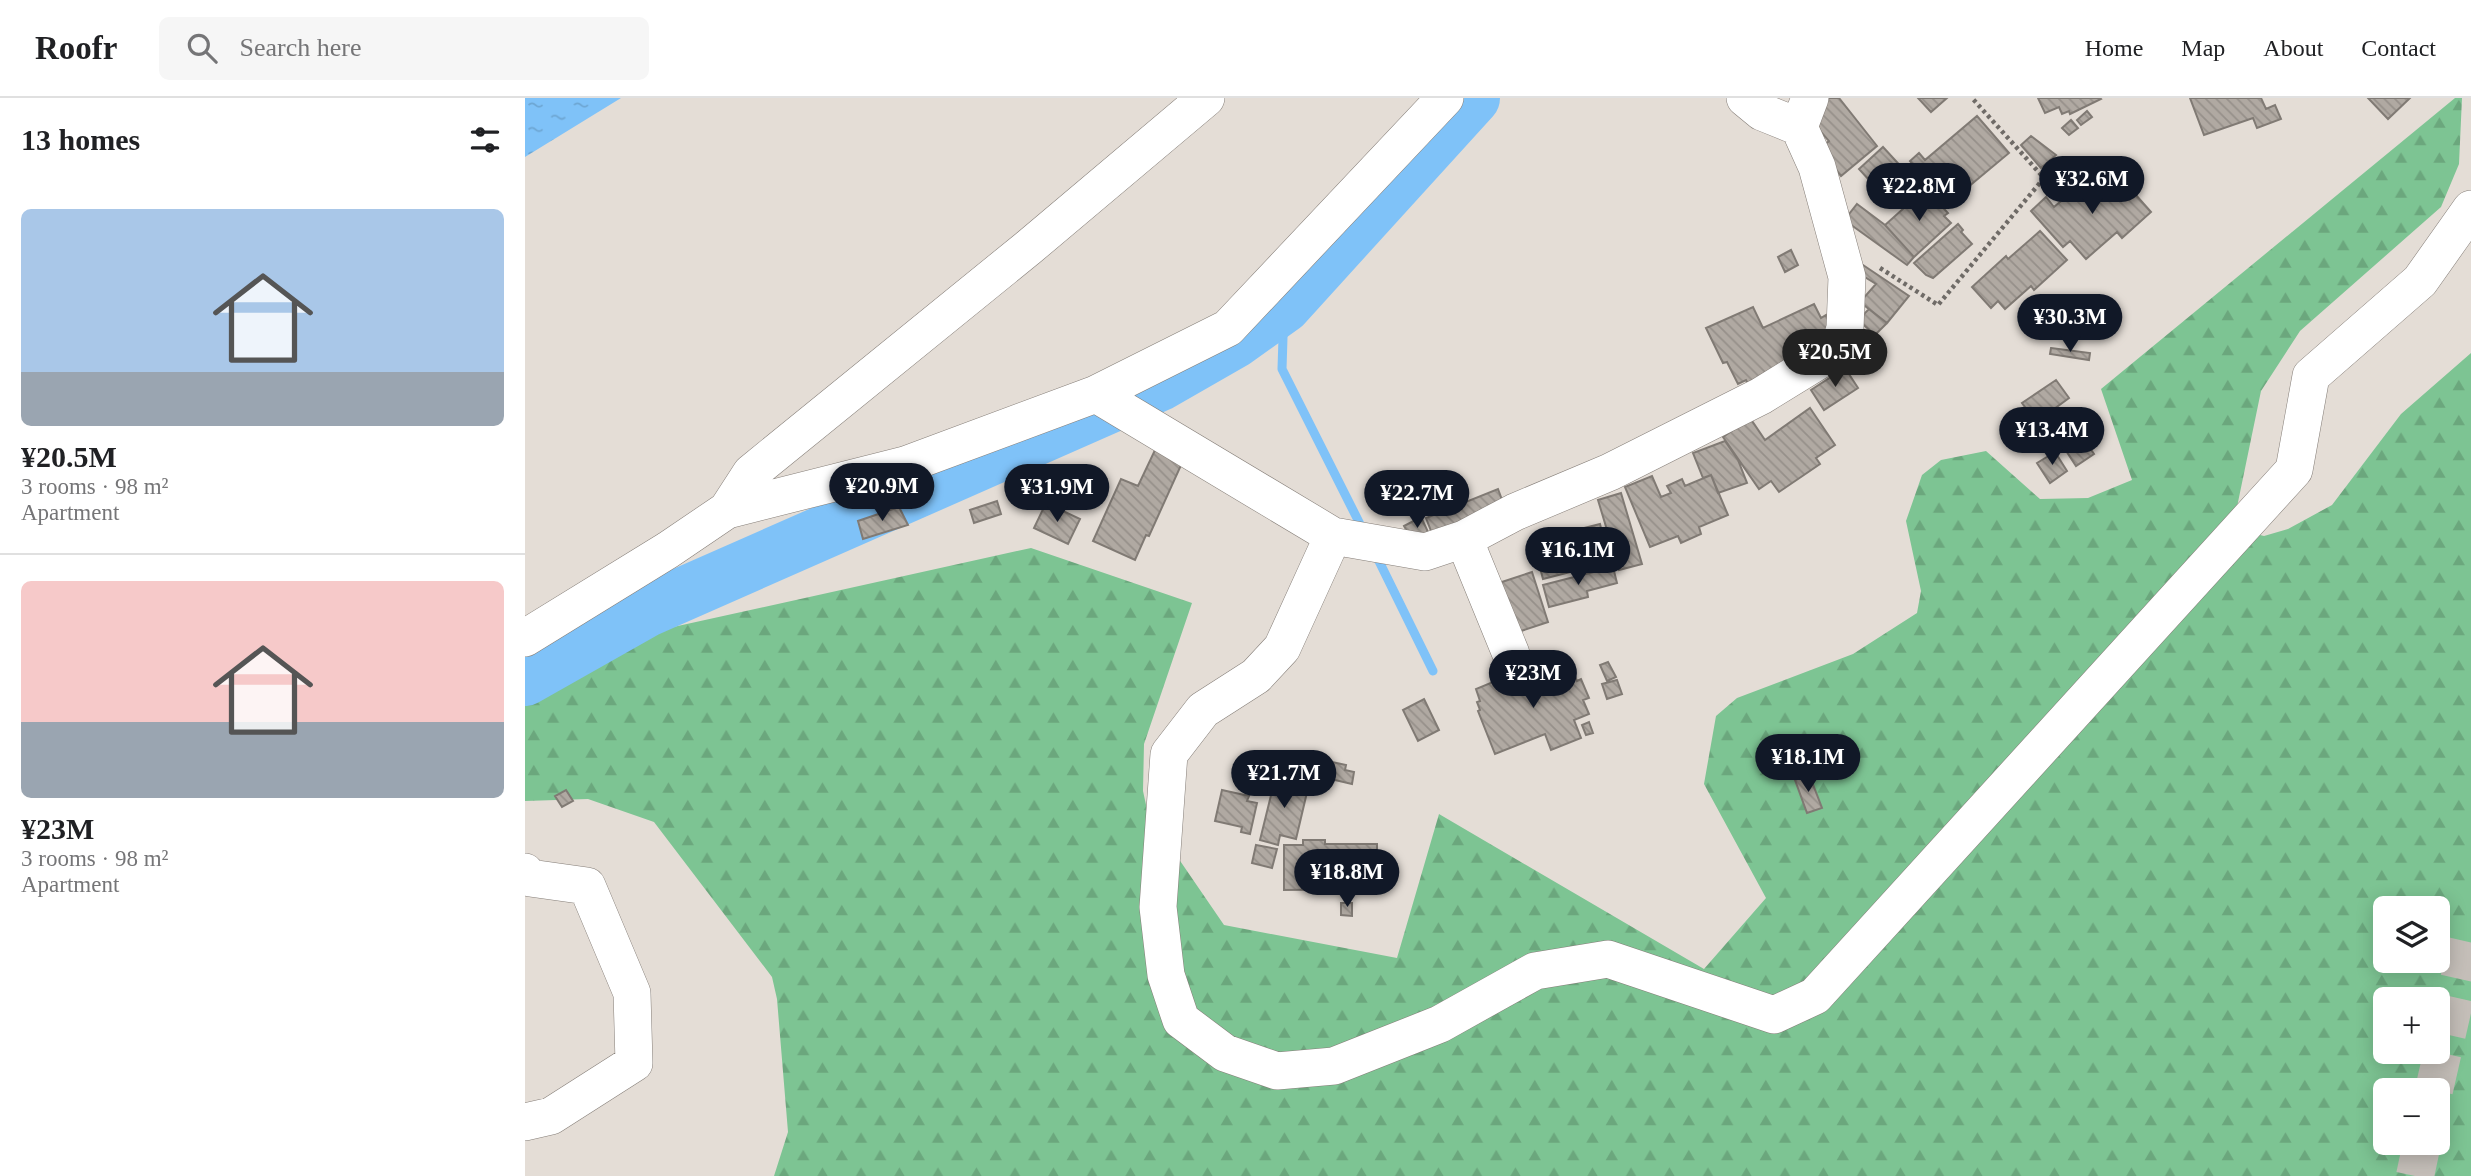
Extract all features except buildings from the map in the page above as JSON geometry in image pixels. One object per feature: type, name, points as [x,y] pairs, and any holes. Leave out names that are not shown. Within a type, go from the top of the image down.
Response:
[{"type":"street","points":[[727,510],[751,473],[1028,248],[1206,98]]},
{"type":"street","points":[[525,638],[668,550],[727,510],[905,465],[1096,394],[1228,328],[1445,98]]},
{"type":"street","points":[[1096,394],[1357,540],[1425,552],[1464,539],[1515,512],[1610,472],[1761,396],[1839,348],[1845,328],[1847,277],[1804,113],[1762,112],[1745,98]]},
{"type":"street","points":[[1357,540],[1282,648],[1256,676],[1203,710],[1169,754],[1158,907],[1166,975],[1181,1020],[1225,1053],[1277,1071],[1334,1066],[1440,1024],[1535,971],[1608,959],[1774,1015],[1815,996],[2294,470],[2311,376],[2420,281],[2471,209]]},
{"type":"street","points":[[1464,539],[1511,654]]},
{"type":"street","points":[[525,872],[530,878],[587,887],[632,993],[634,1063],[551,1116],[525,1122]]},
{"type":"path","points":[[1839,242],[1938,305],[2044,178],[1972,98]]},
{"type":"green space","points":[[2455,98],[2462,98],[2459,164],[2441,207],[2300,331],[2261,391],[2237,507],[2240,530],[2264,536],[2288,529],[2332,505],[2401,414],[2471,353],[2471,1176],[774,1176],[788,1132],[777,999],[772,977],[654,822],[588,799],[525,801],[525,694],[655,631],[1031,548],[1192,603],[1144,744],[1143,791],[1148,814],[1224,925],[1397,958],[1439,814],[1704,969],[1766,898],[1704,784],[1716,716],[1737,698],[1853,654],[1917,613],[1921,591],[1906,521],[1922,475],[1941,460],[1986,451],[2040,499],[2088,498],[2132,480],[2101,389]]},
{"type":"water","points":[[525,98],[621,98],[525,157]]},
{"type":"waterway","points":[[525,679],[647,610],[1160,384],[1235,341],[1284,306],[1473,98]]},
{"type":"waterway","points":[[1284,306],[1282,369],[1364,532]]},
{"type":"waterway","points":[[1375,553],[1433,671]]},
{"type":"tunnel","points":[[2437,1078],[2471,928]]},
{"type":"tunnel","points":[[2415,1176],[2419,1155]]}]
